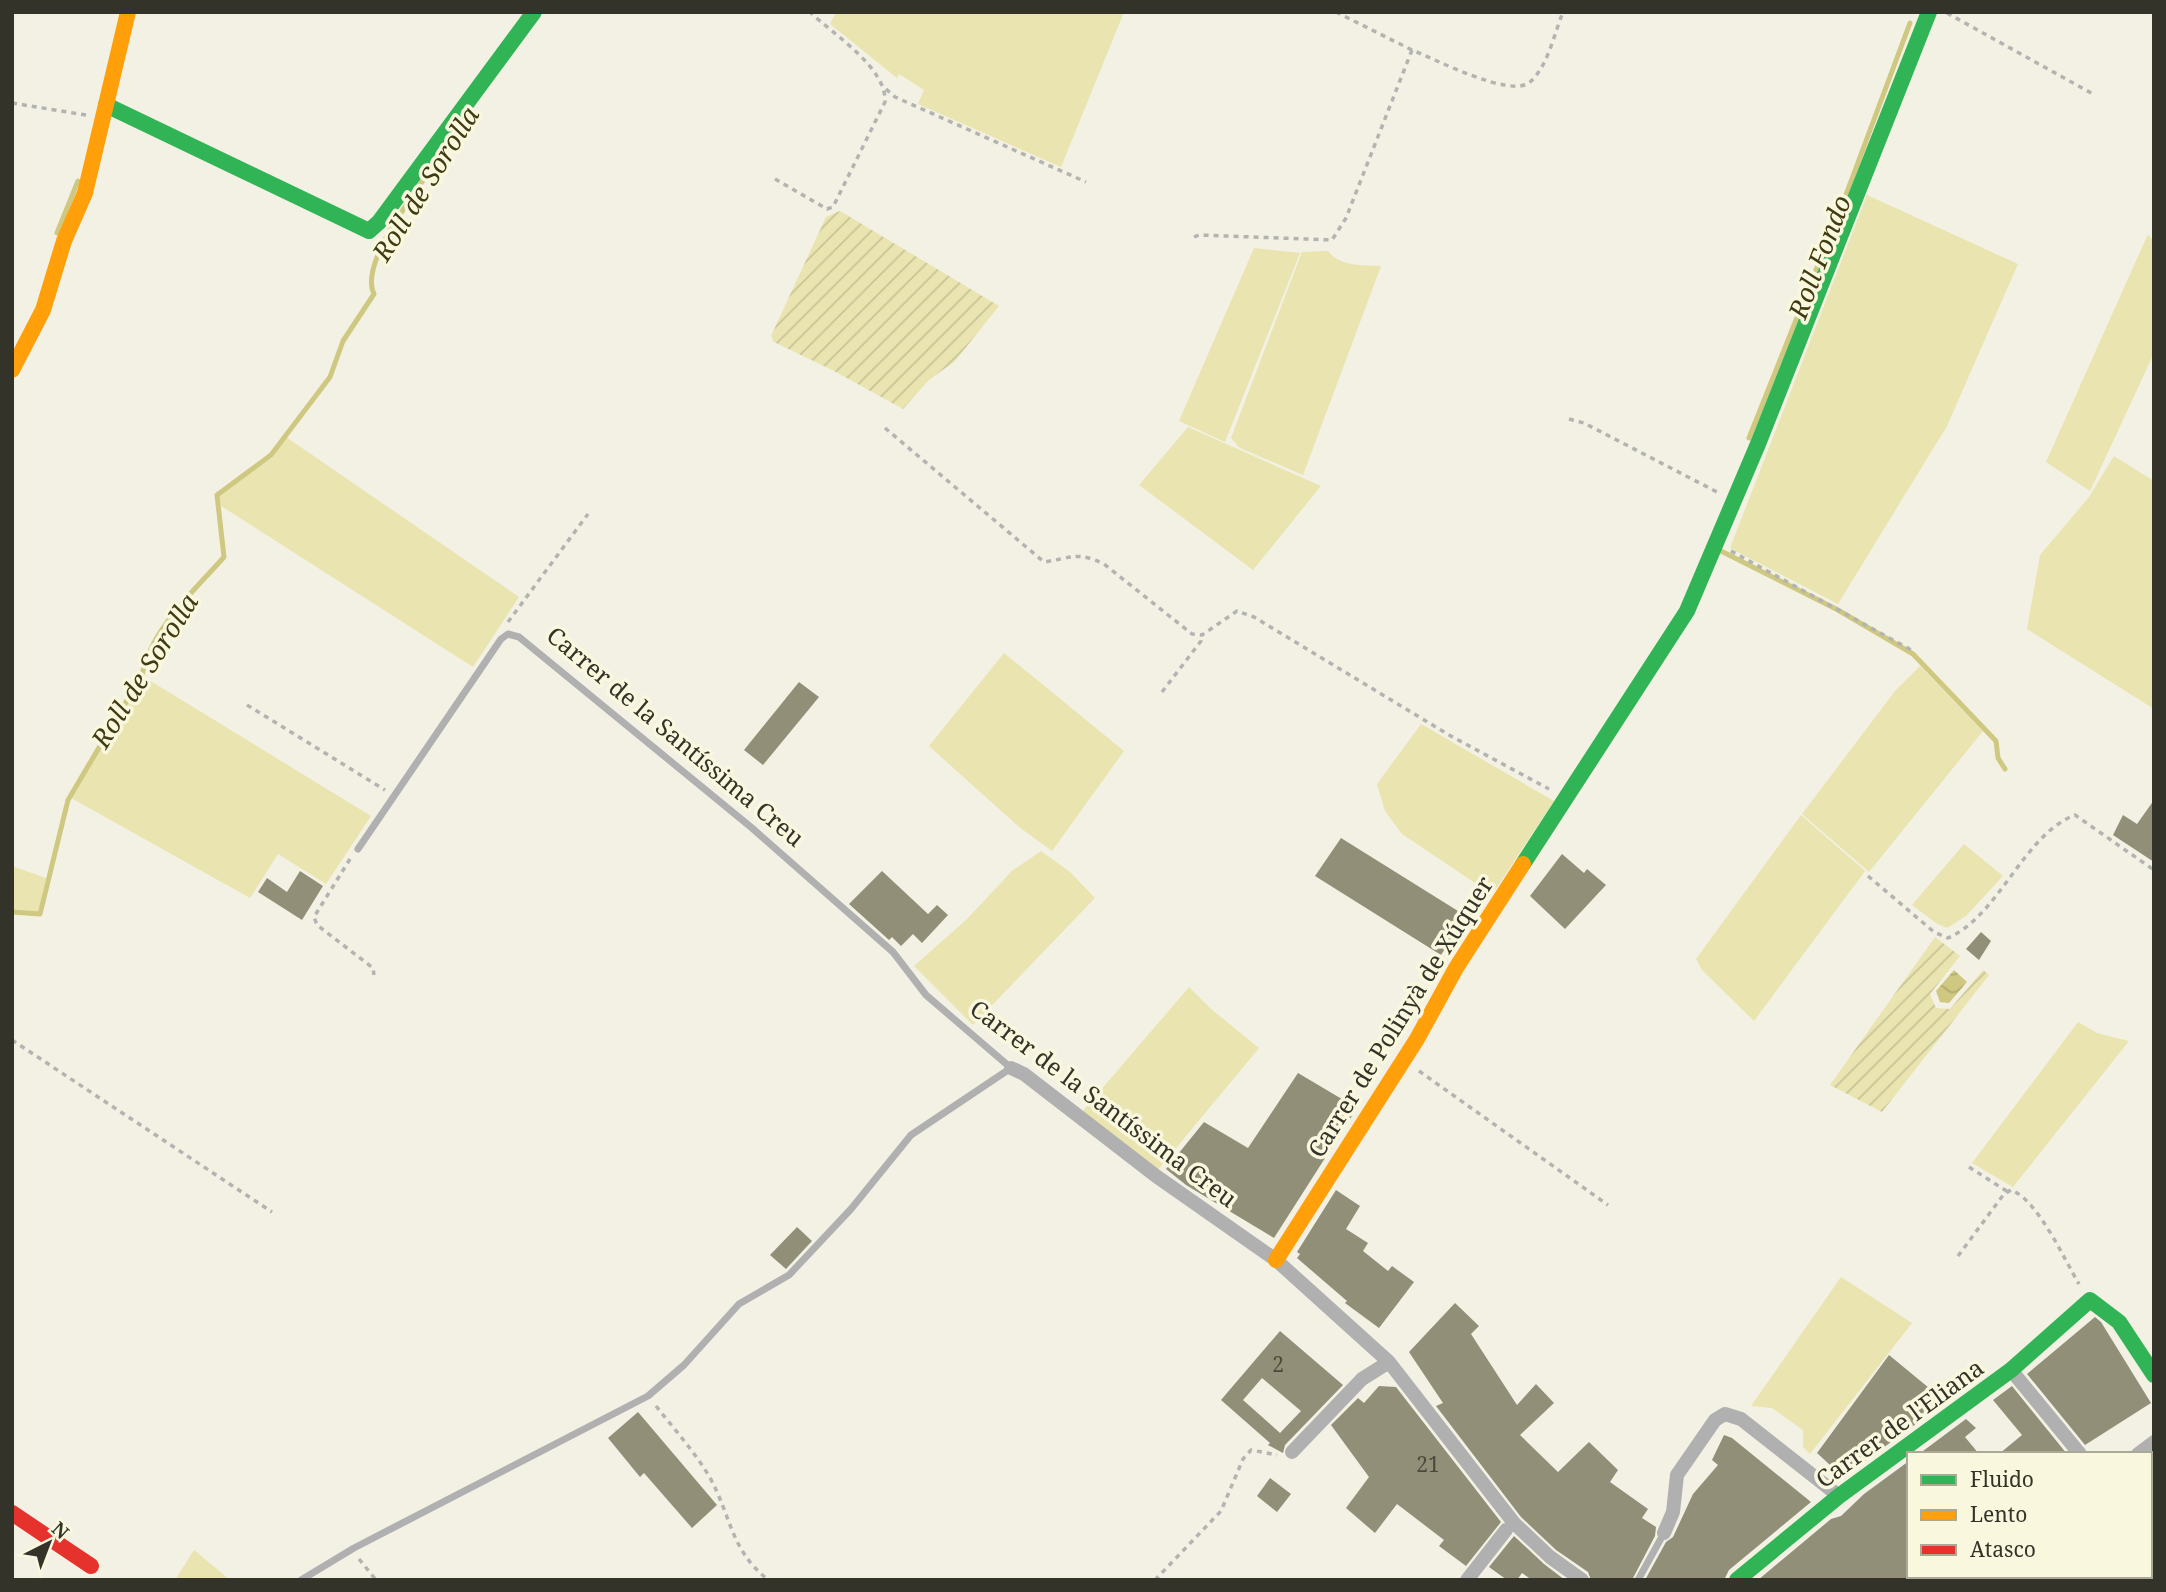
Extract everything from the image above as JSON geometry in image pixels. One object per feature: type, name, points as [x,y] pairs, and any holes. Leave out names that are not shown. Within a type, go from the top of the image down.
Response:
[{"type":"street","points":[[12,370],[43,310],[64,241],[85,193],[128,12]]},
{"type":"street","points":[[104,112],[369,231],[379,222],[534,12]]},
{"type":"street","name":"Carrer de Polinyà de Xúquer","points":[[1276,1260],[1404,1059],[1457,968],[1687,611],[1717,544],[1929,12]]},
{"type":"street","name":"Carrer de la Santíssima Creu","points":[[1011,1069],[1024,1074],[1156,1176],[1276,1260],[1389,1362],[1514,1523],[1550,1557],[1582,1580]]},
{"type":"street","points":[[2088,1302],[2098,1303],[2112,1315],[2154,1376]]},
{"type":"street","name":"Carrer de l'Eliana","points":[[1737,1580],[1839,1496],[2011,1370],[2088,1302]]},
{"type":"street","points":[[1292,1452],[1362,1379],[1389,1362]]},
{"type":"street","points":[[2011,1370],[2078,1452]]},
{"type":"street","points":[[1664,1533],[1672,1512],[1677,1475],[1715,1420],[1725,1415],[1741,1419],[1839,1496]]},
{"type":"street","points":[[12,1513],[91,1566]]},
{"type":"street","points":[[1467,1580],[1506,1530]]},
{"type":"lane","points":[[358,849],[501,639],[509,634]]},
{"type":"lane","name":"Carrer de la Santíssima Creu","points":[[509,634],[519,637],[752,828],[893,952],[926,995],[1011,1069]]},
{"type":"lane","points":[[301,1580],[354,1548],[648,1396],[684,1364],[739,1304],[789,1275],[851,1209],[911,1135],[1011,1069]]},
{"type":"lane","points":[[1638,1580],[1664,1533]]},
{"type":"path","points":[[810,12],[873,69],[886,89],[895,97],[1086,182]]},
{"type":"path","points":[[1336,12],[1412,50],[1510,88],[1529,84],[1541,68],[1563,12]]},
{"type":"path","points":[[1945,12],[2093,94]]},
{"type":"path","points":[[1194,237],[1199,235],[1332,240],[1346,218],[1412,50]]},
{"type":"path","points":[[775,179],[827,209],[832,207],[885,102],[886,89]]},
{"type":"path","points":[[12,103],[104,112]]},
{"type":"path","points":[[1569,419],[1584,424],[1734,501]]},
{"type":"path","points":[[885,428],[1044,562],[1081,554],[1090,557],[1104,564],[1182,628],[1202,635]]},
{"type":"path","points":[[509,634],[508,622],[588,514]]},
{"type":"path","points":[[1717,544],[1836,606],[1913,651]]},
{"type":"path","points":[[1161,692],[1201,641],[1202,635],[1237,611],[1254,617],[1449,735],[1566,799]]},
{"type":"path","points":[[247,705],[393,794]]},
{"type":"path","points":[[1868,876],[1934,932],[1948,938],[1960,933],[1991,901],[2058,822],[2075,815],[2154,870]]},
{"type":"path","points":[[358,849],[314,917],[317,925],[373,968],[374,975]]},
{"type":"path","points":[[12,1040],[272,1212]]},
{"type":"path","points":[[1404,1059],[1608,1205]]},
{"type":"path","points":[[1969,1167],[2008,1192],[2017,1192],[2037,1213],[2088,1302]]},
{"type":"path","points":[[1958,1256],[2008,1192]]},
{"type":"path","points":[[648,1396],[709,1476],[738,1549],[749,1565],[767,1579]]},
{"type":"path","points":[[1155,1580],[1221,1511],[1243,1459],[1251,1450],[1264,1450],[1275,1455],[1292,1452]]},
{"type":"path","points":[[354,1548],[376,1580]]},
{"type":"shaded area","points":[[836,12],[1124,12],[1061,167],[918,104],[924,90],[899,74],[897,78],[830,24]]},
{"type":"shaded area","points":[[1867,195],[2018,264],[1947,426],[1838,604],[1730,548]]},
{"type":"shaded area","points":[[840,211],[999,306],[955,361],[929,380],[903,409],[774,342],[771,336],[826,217]]},
{"type":"shaded area","points":[[2148,234],[2154,242],[2154,353],[2090,491],[2046,462]]},
{"type":"shaded area","points":[[1254,248],[1300,253],[1225,442],[1179,421]]},
{"type":"shaded area","points":[[1328,251],[1345,263],[1381,266],[1303,475],[1240,448],[1231,438],[1302,252]]},
{"type":"shaded area","points":[[1188,427],[1321,486],[1253,570],[1139,485]]},
{"type":"shaded area","points":[[286,437],[519,597],[473,667],[221,506],[219,495],[272,458]]},
{"type":"shaded area","points":[[2114,456],[2154,481],[2154,709],[2027,629],[2040,555],[2089,497]]},
{"type":"shaded area","points":[[1004,653],[1124,751],[1052,851],[1019,827],[929,746]]},
{"type":"shaded area","points":[[1920,666],[1983,731],[1869,872],[1802,814],[1895,691]]},
{"type":"shaded area","points":[[144,677],[371,816],[326,884],[278,854],[250,898],[71,798],[110,728]]},
{"type":"shaded area","points":[[1421,724],[1554,801],[1495,890],[1487,891],[1402,834],[1385,811],[1377,784]]},
{"type":"shaded area","points":[[1801,815],[1865,871],[1754,1021],[1702,970],[1696,959]]},
{"type":"shaded area","points":[[1964,844],[2003,876],[1966,916],[1947,928],[1912,905]]},
{"type":"shaded area","points":[[1041,851],[1070,872],[1095,898],[973,1025],[914,966],[967,919],[1012,871]]},
{"type":"shaded area","points":[[12,866],[46,878],[38,913],[12,911]]},
{"type":"shaded area","points":[[1935,937],[1960,956],[1930,994],[1936,1008],[1950,1009],[1983,970],[1989,975],[1882,1112],[1830,1085]]},
{"type":"shaded area","points":[[1189,987],[1211,1009],[1259,1048],[1157,1171],[1082,1112]]},
{"type":"shaded area","points":[[2078,1022],[2097,1033],[2129,1041],[2013,1187],[1972,1163]]},
{"type":"shaded area","points":[[1841,1277],[1912,1323],[1810,1454],[1803,1447],[1803,1430],[1772,1408],[1751,1406]]},
{"type":"shaded area","points":[[194,1550],[230,1580],[175,1580]]},
{"type":"water","points":[[1954,970],[1967,982],[1949,1003],[1940,1002],[1936,991]]},
{"type":"building","points":[[799,682],[819,697],[763,765],[744,750]]},
{"type":"building","points":[[2154,800],[2154,862],[2113,835],[2123,815],[2137,824]]},
{"type":"building","points":[[1341,838],[1466,916],[1441,955],[1315,876]]},
{"type":"building","points":[[1562,854],[1584,873],[1587,869],[1606,885],[1565,929],[1530,896]]},
{"type":"building","points":[[300,871],[323,886],[302,920],[258,892],[267,878],[287,892]]},
{"type":"building","points":[[882,871],[928,914],[937,905],[948,915],[922,943],[913,934],[901,946],[892,937],[889,940],[849,904]]},
{"type":"building","points":[[1981,932],[1991,941],[1979,960],[1966,949]]},
{"type":"building","points":[[1298,1073],[1357,1108],[1274,1238],[1186,1185],[1166,1169],[1204,1122],[1248,1148]]},
{"type":"building","points":[[1336,1190],[1360,1206],[1346,1229],[1368,1243],[1363,1251],[1388,1271],[1392,1266],[1414,1282],[1379,1328],[1345,1303],[1347,1301],[1297,1258],[1300,1254],[1297,1252]]},
{"type":"building","points":[[797,1227],[812,1241],[786,1269],[770,1255]]},
{"type":"building","points":[[1455,1303],[1479,1326],[1471,1334],[1517,1405],[1536,1384],[1554,1403],[1520,1435],[1558,1472],[1589,1442],[1618,1470],[1610,1482],[1648,1509],[1642,1518],[1656,1527],[1655,1536],[1632,1580],[1591,1580],[1588,1572],[1556,1550],[1521,1517],[1436,1406],[1443,1403],[1409,1352]]},
{"type":"building","points":[[2095,1317],[2101,1322],[2151,1403],[2085,1445],[2027,1374]]},
{"type":"building","points":[[1280,1331],[1343,1385],[1285,1445],[1283,1453],[1268,1445],[1270,1443],[1221,1400]],"holes":[[[1262,1378],[1301,1411],[1280,1433],[1243,1400]]]},
{"type":"building","points":[[1889,1355],[1946,1402],[1843,1477],[1817,1453]]},
{"type":"building","points":[[1379,1386],[1396,1387],[1501,1522],[1466,1566],[1439,1546],[1444,1540],[1397,1504],[1375,1533],[1346,1508],[1369,1477],[1331,1425],[1358,1398],[1364,1403]]},
{"type":"building","points":[[2012,1386],[2065,1452],[2001,1452],[2022,1435],[1993,1400]]},
{"type":"building","points":[[638,1412],[717,1505],[692,1528],[644,1473],[640,1477],[608,1438]]},
{"type":"building","points":[[1966,1419],[1976,1428],[1965,1437],[1977,1452],[1922,1452]]},
{"type":"building","points":[[1724,1435],[1732,1438],[1811,1502],[1729,1570],[1724,1580],[1645,1580],[1666,1542],[1673,1537],[1693,1494],[1718,1465],[1712,1460]]},
{"type":"building","points":[[1907,1462],[1909,1580],[1758,1580],[1831,1519],[1841,1516],[1864,1494]]},
{"type":"building","points":[[1270,1478],[1291,1494],[1277,1512],[1257,1496]]},
{"type":"building","points":[[1514,1536],[1565,1580],[1532,1580],[1522,1573],[1517,1580],[1507,1580],[1489,1567]]},
{"type":"waterway","name":"Roll Fondo","points":[[1844,200],[1910,23]]},
{"type":"waterway","name":"Roll de Sorolla","points":[[12,912],[40,914],[68,800],[142,675],[154,642],[164,626],[224,557],[217,495],[271,455],[330,377],[343,341],[374,294],[371,280],[383,244],[439,157]]},
{"type":"waterway","points":[[57,233],[78,181]]},
{"type":"waterway","name":"Roll Fondo","points":[[1749,438],[1830,235]]},
{"type":"waterway","name":"Roll Fondo","points":[[1721,551],[1838,610],[1913,654],[1996,741],[1998,758],[2005,769]]},
{"type":"traffic: fast","points":[[106,105],[369,231],[379,222],[534,12]]},
{"type":"traffic: fast","points":[[1523,864],[1687,611],[1758,444],[1929,12]]},
{"type":"traffic: fast","points":[[1737,1580],[1839,1496],[2011,1370],[2090,1300],[2119,1322],[2154,1375]]},
{"type":"traffic: slow","points":[[12,370],[43,310],[64,241],[85,193],[128,12]]},
{"type":"traffic: slow","points":[[1276,1260],[1417,1039],[1456,968],[1523,864]]},
{"type":"traffic: jam","points":[[12,1513],[91,1566]]}]
